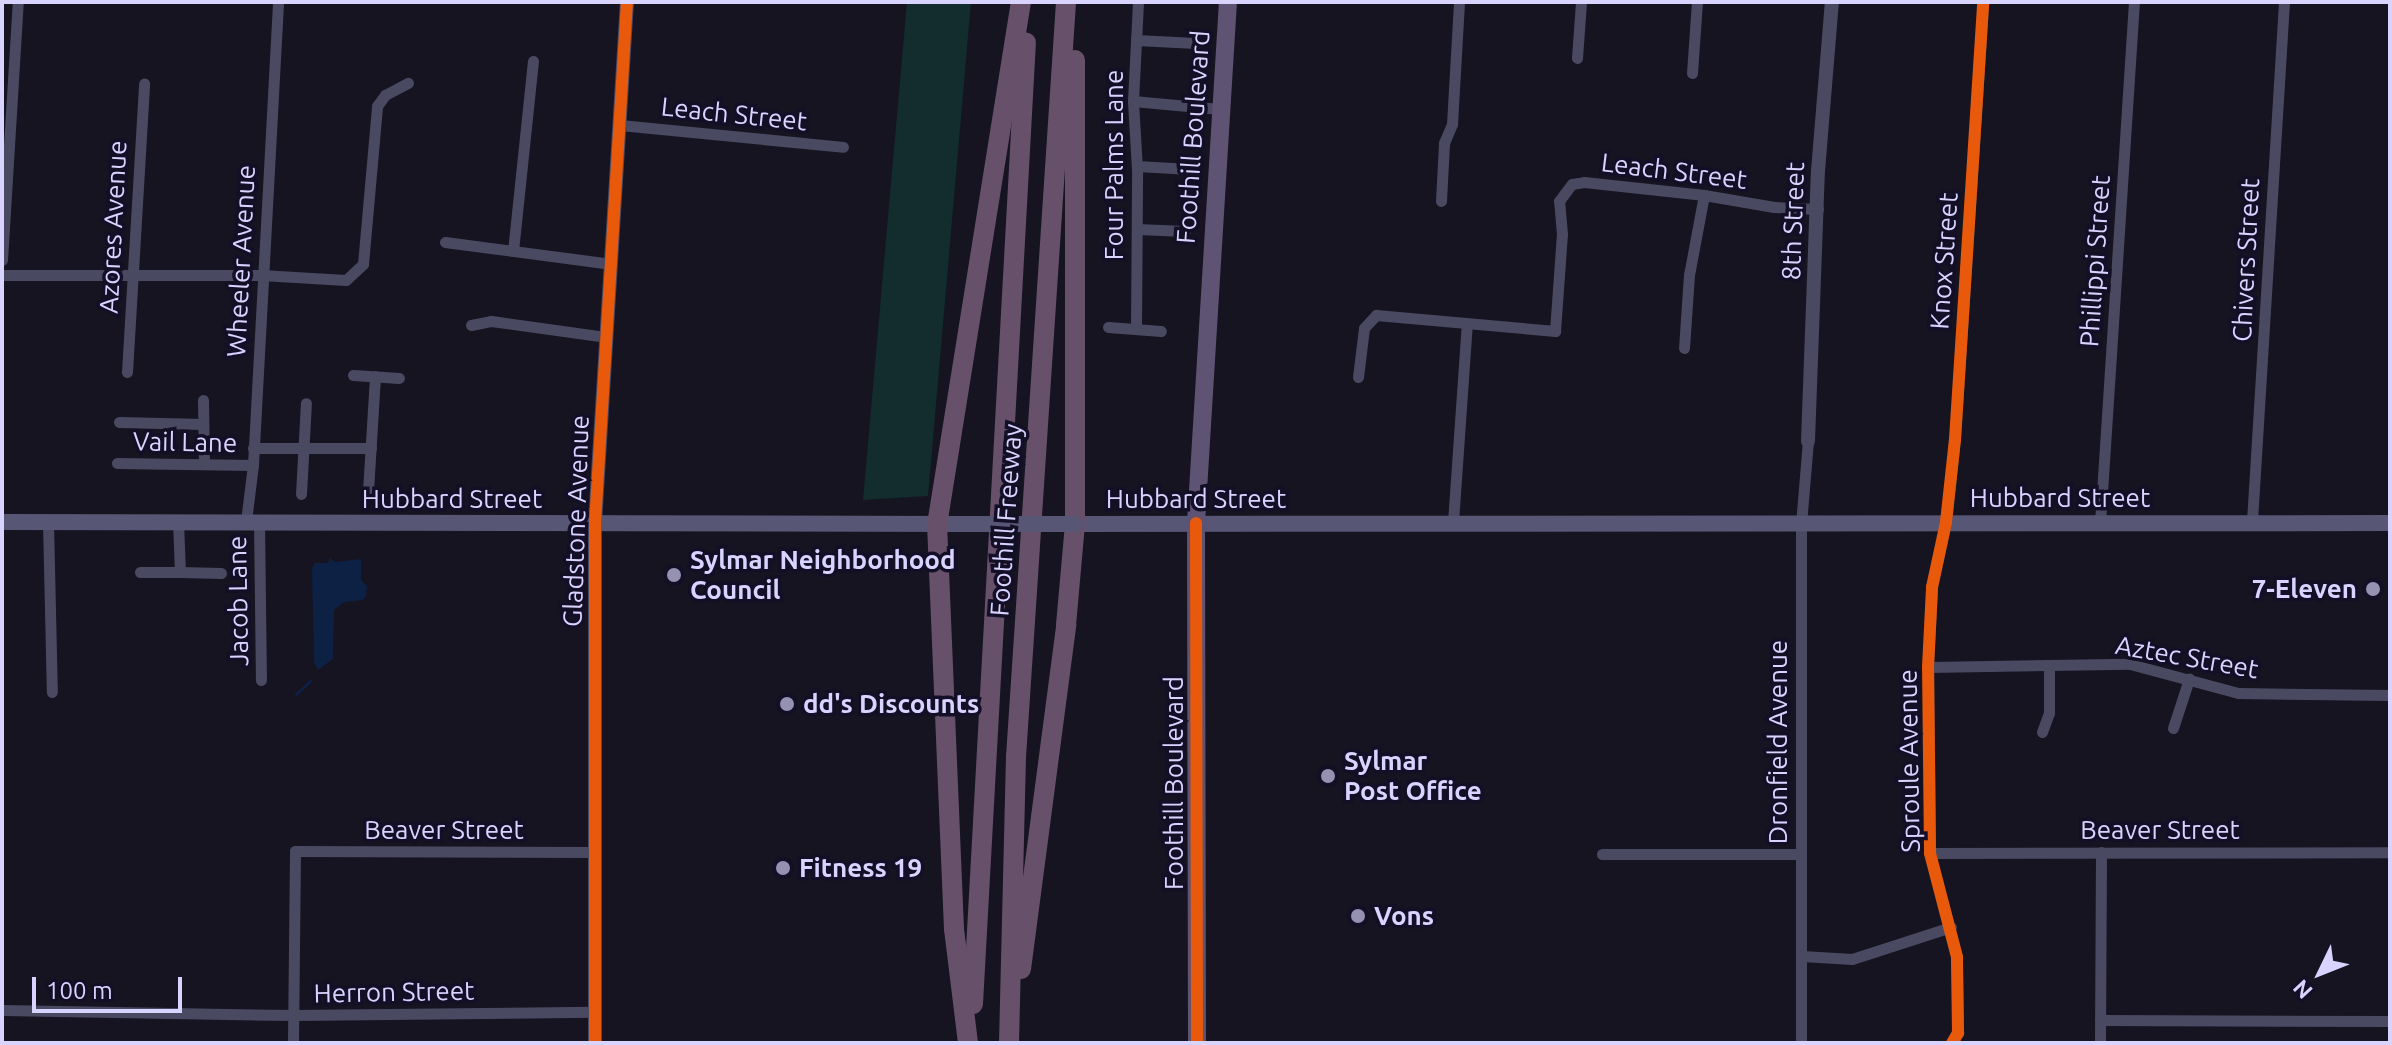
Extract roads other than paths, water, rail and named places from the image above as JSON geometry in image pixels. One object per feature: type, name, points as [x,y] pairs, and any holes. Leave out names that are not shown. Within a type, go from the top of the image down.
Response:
[{"type":"highway","points":[[970,1043],[954,929],[937,525],[1021,2]]},
{"type":"highway","name":"Foothill Freeway","points":[[970,1043],[1028,2]]},
{"type":"highway","name":"Foothill Freeway","points":[[1009,1039],[1016,757],[1066,2]]},
{"type":"highway","points":[[1009,1039],[1028,925],[1066,625],[1075,524],[1075,2]]},
{"type":"main road","name":"Foothill Boulevard","points":[[1197,1043],[1196,523],[1228,2]]},
{"type":"main road","name":"Hubbard Street","points":[[2,522],[937,525],[2390,523]]},
{"type":"street","points":[[2,260],[18,2]]},
{"type":"street","name":"Wheeler Avenue","points":[[252,521],[261,275],[278,2]]},
{"type":"street","name":"Gladstone Avenue","points":[[595,1043],[595,523],[627,2]]},
{"type":"street","name":"Four Palms Lane","points":[[1136,329],[1137,166],[1133,101],[1138,2]]},
{"type":"street","points":[[1441,201],[1444,143],[1452,124],[1459,2]]},
{"type":"street","points":[[1577,58],[1581,2]]},
{"type":"street","points":[[1692,73],[1697,2]]},
{"type":"street","name":"8th Street","points":[[1808,441],[1818,209],[1832,2]]},
{"type":"street","name":"Knox Street","points":[[1946,522],[1983,2]]},
{"type":"street","name":"Phillippi Street","points":[[2100,523],[2134,2]]},
{"type":"street","name":"Chivers Street","points":[[2252,521],[2284,2]]},
{"type":"street","points":[[1136,40],[1196,43]]},
{"type":"street","points":[[513,251],[533,61]]},
{"type":"street","points":[[2,275],[261,275],[340,283],[352,277],[363,264],[377,106],[385,95],[408,83]]},
{"type":"street","name":"Azores Avenue","points":[[127,372],[144,84]]},
{"type":"street","points":[[1133,101],[1220,109]]},
{"type":"street","name":"Leach Street","points":[[620,125],[843,147]]},
{"type":"street","points":[[1137,166],[1190,169]]},
{"type":"street","name":"Leach Street","points":[[1467,324],[1555,331],[1562,234],[1559,201],[1572,184],[1704,195],[1774,207],[1818,209]]},
{"type":"street","points":[[1684,348],[1689,275],[1704,195]]},
{"type":"street","points":[[1137,229],[1185,231]]},
{"type":"street","points":[[445,242],[612,264]]},
{"type":"street","points":[[1358,377],[1364,328],[1376,315],[1467,324],[1453,522]]},
{"type":"street","points":[[471,325],[491,321],[607,337]]},
{"type":"street","points":[[1108,327],[1161,331]]},
{"type":"street","points":[[353,375],[399,378]]},
{"type":"street","points":[[368,491],[375,376]]},
{"type":"street","points":[[203,400],[204,464]]},
{"type":"street","points":[[301,494],[306,403]]},
{"type":"street","points":[[119,422],[203,424]]},
{"type":"street","name":"Dronfield Avenue","points":[[1801,1043],[1801,524],[1808,441]]},
{"type":"street","points":[[253,448],[371,448]]},
{"type":"street","name":"Vail Lane","points":[[117,463],[253,465]]},
{"type":"street","points":[[178,521],[180,572]]},
{"type":"street","name":"Jacob Lane","points":[[252,521],[261,680]]},
{"type":"street","points":[[48,522],[52,692]]},
{"type":"street","name":"Sproule Avenue","points":[[1946,522],[1932,587],[1928,667],[1930,853],[1957,957],[1958,1033],[1952,1043]]},
{"type":"street","points":[[140,572],[221,573]]},
{"type":"street","name":"Aztec Street","points":[[1928,667],[2130,664],[2238,693],[2390,695]]},
{"type":"street","points":[[2042,732],[2049,713],[2049,665]]},
{"type":"street","points":[[2173,728],[2189,679]]},
{"type":"street","name":"Beaver Street","points":[[293,1015],[295,851],[594,852]]},
{"type":"street","points":[[2100,1043],[2101,852]]},
{"type":"street","name":"Beaver Street","points":[[1930,853],[2390,852]]},
{"type":"street","points":[[1602,854],[1799,854]]},
{"type":"street","points":[[1802,956],[1852,959],[1951,927]]},
{"type":"street","name":"Herron Street","points":[[2,1010],[293,1015],[595,1012]]},
{"type":"street","points":[[293,1015],[293,1043]]},
{"type":"street","points":[[2100,1020],[2390,1021]]},
{"type":"water","points":[[330,558],[335,562],[361,559],[361,580],[367,586],[366,596],[363,600],[344,602],[334,610],[333,659],[318,670],[314,662],[312,568],[315,563],[328,563]]},
{"type":"waterway","points":[[296,694],[310,681]]},
{"type":"place","name":"Sylmar Neighborhood Council","points":[[674,575]]},
{"type":"place","name":"7-Eleven","points":[[2373,589]]},
{"type":"place","name":"dd's Discounts","points":[[787,704]]},
{"type":"place","name":"Sylmar Post Office","points":[[1328,776]]},
{"type":"place","name":"Fitness 19","points":[[783,868]]},
{"type":"place","name":"Vons","points":[[1358,916]]}]
